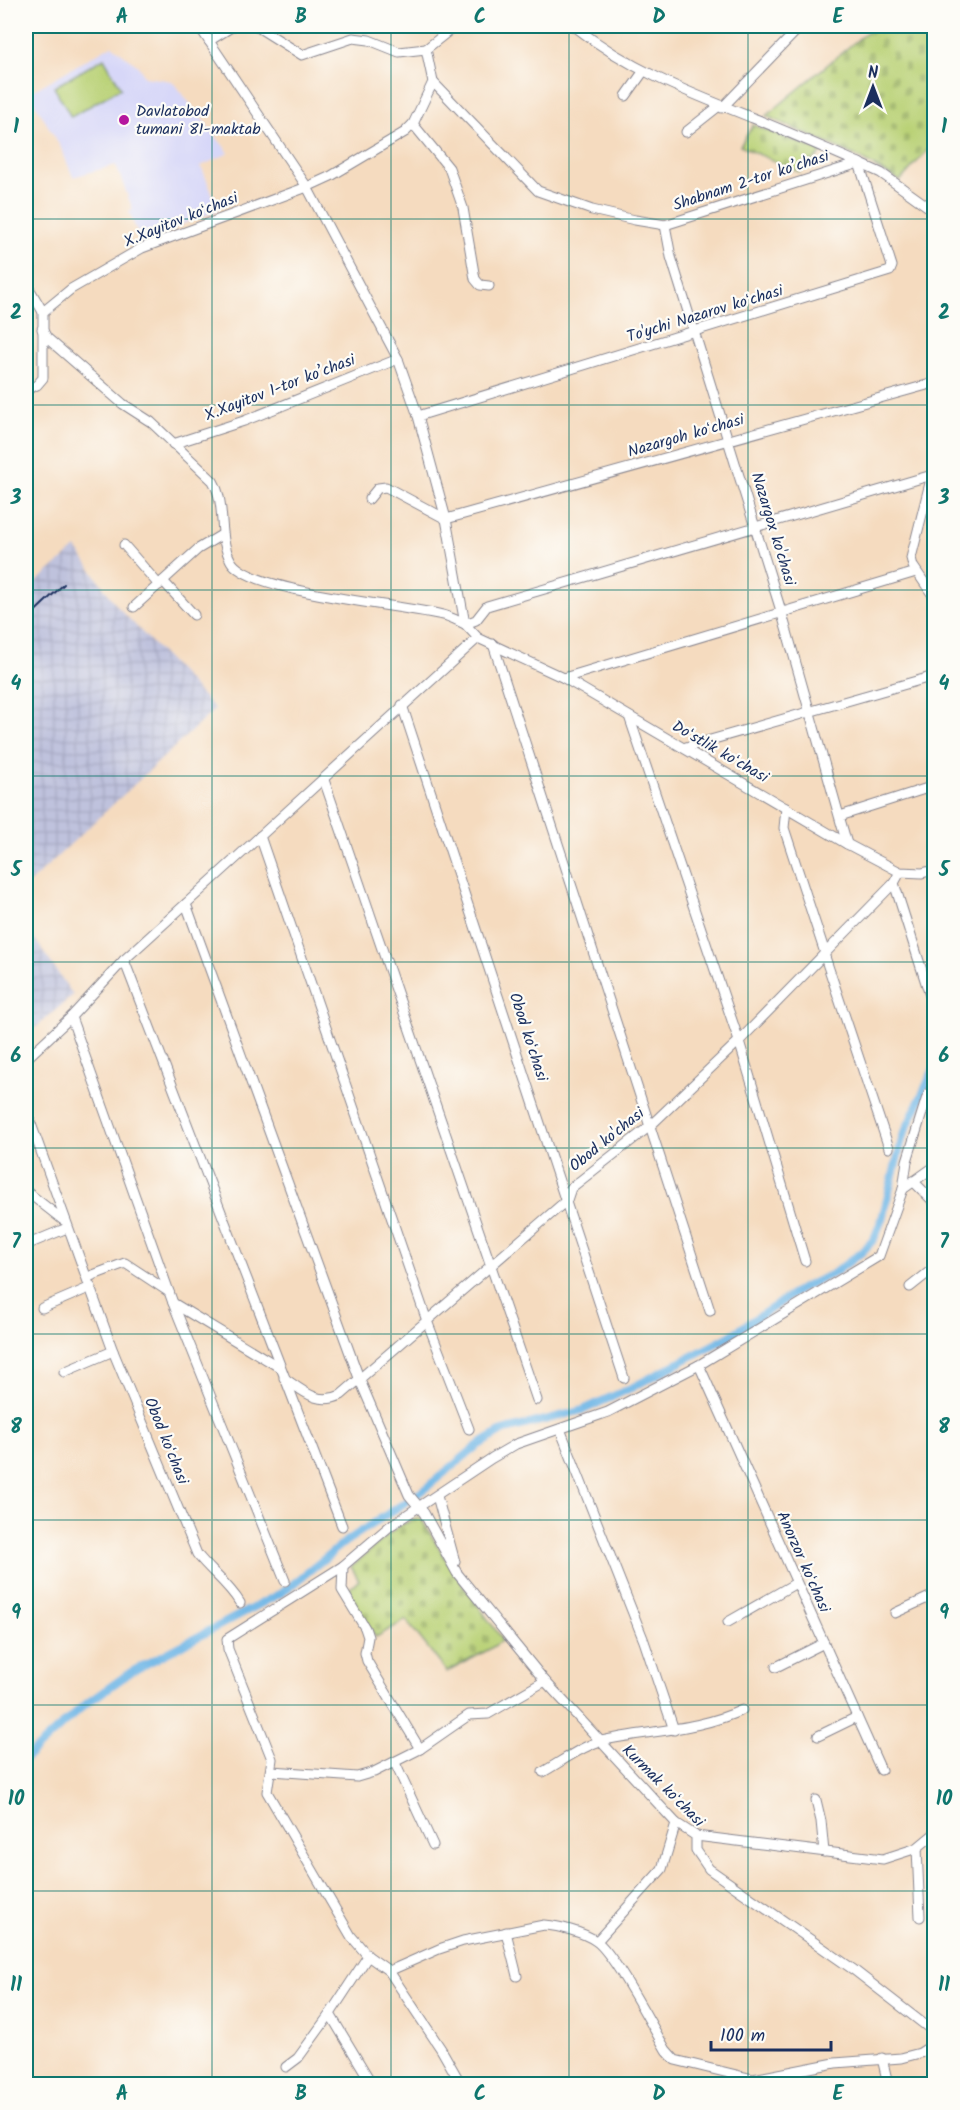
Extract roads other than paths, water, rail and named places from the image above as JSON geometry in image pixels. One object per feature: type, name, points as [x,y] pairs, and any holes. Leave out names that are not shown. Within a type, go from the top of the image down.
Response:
[{"type":"street","points":[[199,26],[307,188],[398,359],[418,416],[446,519],[465,624]]},
{"type":"street","points":[[209,40],[233,26]]},
{"type":"street","points":[[256,26],[302,55],[353,38],[369,40],[399,52],[426,49],[455,26]]},
{"type":"street","points":[[574,26],[606,51],[643,72],[881,173],[934,211]]},
{"type":"street","points":[[686,132],[721,107],[801,26]]},
{"type":"street","points":[[426,49],[433,82],[413,124],[448,168],[463,208],[475,279],[480,285],[489,286]]},
{"type":"street","points":[[626,96],[643,72]]},
{"type":"street","name":"Shabnam 2-tor koʼchasi","points":[[433,82],[538,191],[592,210],[665,225],[859,163]]},
{"type":"street","name":"X.Xayitov koʻchasi","points":[[43,312],[71,289],[142,248],[307,188],[331,177],[413,124]]},
{"type":"street","name":"To'ychi Nazarov koʻchasi","points":[[418,416],[697,333],[891,271],[892,266],[859,163]]},
{"type":"street","name":"Nazargox ko'chasi","points":[[665,225],[671,256],[730,439],[847,844]]},
{"type":"street","points":[[26,283],[43,312],[42,378],[37,385],[26,390]]},
{"type":"street","points":[[26,1059],[71,1017],[124,960],[478,638],[465,624],[445,615],[346,600],[260,578],[231,562],[223,534],[219,492],[213,481],[152,422],[123,404],[54,344],[42,329]]},
{"type":"street","name":"X.Xayitov 1-tor koʼchasi","points":[[173,444],[244,421],[398,359]]},
{"type":"street","name":"Nazargoh koʻchasi","points":[[446,519],[934,382]]},
{"type":"street","points":[[465,624],[476,620],[487,606],[932,476],[911,558],[916,572],[934,597]]},
{"type":"street","points":[[369,499],[378,488],[386,487],[446,519]]},
{"type":"street","points":[[134,607],[198,549],[223,534]]},
{"type":"street","points":[[124,544],[194,615]]},
{"type":"street","points":[[564,678],[916,572]]},
{"type":"street","name":"Doʻstlik koʻchasi","points":[[478,638],[564,678],[630,719],[686,747],[847,844],[900,872],[922,873],[934,870]]},
{"type":"street","points":[[493,644],[710,1311]]},
{"type":"street","points":[[686,747],[934,676]]},
{"type":"street","name":"Obod koʻchasi","points":[[402,705],[624,1378]]},
{"type":"street","points":[[630,719],[739,1041],[805,1261]]},
{"type":"street","points":[[324,780],[537,1400]]},
{"type":"street","points":[[840,816],[934,786]]},
{"type":"street","points":[[786,808],[784,828],[889,1148]]},
{"type":"street","points":[[260,836],[427,1321],[469,1429]]},
{"type":"street","name":"Obod ko'chasi","points":[[284,1378],[311,1396],[330,1400],[341,1395],[567,1200],[571,1188],[650,1126],[739,1041],[894,883],[900,872]]},
{"type":"street","points":[[894,883],[934,1008]]},
{"type":"street","points":[[186,904],[359,1378],[414,1502]]},
{"type":"street","points":[[124,960],[342,1526]]},
{"type":"street","points":[[71,1017],[172,1303],[285,1581]]},
{"type":"street","points":[[461,2085],[441,2049],[389,1971],[368,1956],[351,1936],[267,1792],[272,1759],[228,1649],[227,1639],[343,1566],[414,1502],[437,1496],[516,1444],[608,1412],[699,1365],[879,1256],[903,1189],[907,1161],[927,1097],[934,1084]]},
{"type":"street","name":"Obod koʻchasi","points":[[26,1110],[65,1224],[89,1282],[113,1351],[197,1554],[240,1603]]},
{"type":"street","points":[[903,1189],[934,1167]]},
{"type":"street","points":[[913,1181],[934,1202]]},
{"type":"street","points":[[26,1191],[65,1224],[26,1245]]},
{"type":"street","points":[[42,1308],[125,1263],[169,1292]]},
{"type":"street","points":[[910,1287],[934,1268]]},
{"type":"street","points":[[172,1303],[279,1367]]},
{"type":"street","points":[[64,1372],[113,1351]]},
{"type":"street","name":"Anorzor koʻchasi","points":[[699,1365],[880,1770]]},
{"type":"street","points":[[560,1429],[644,1641],[674,1730]]},
{"type":"street","points":[[437,1496],[458,1573]]},
{"type":"street","name":"Kurmak koʻchasi","points":[[414,1502],[458,1573],[545,1681],[676,1823],[696,1836],[696,1850],[709,1869],[854,1970],[934,2032]]},
{"type":"street","points":[[343,1566],[342,1590],[365,1628],[368,1637],[364,1653],[367,1661],[420,1749]]},
{"type":"street","points":[[729,1622],[796,1583]]},
{"type":"street","points":[[895,1613],[934,1595]]},
{"type":"street","points":[[776,1667],[824,1644]]},
{"type":"street","points":[[272,1771],[357,1777],[395,1763],[420,1749],[469,1715],[488,1714],[545,1681]]},
{"type":"street","points":[[543,1772],[599,1742],[674,1730],[725,1718],[742,1710]]},
{"type":"street","points":[[818,1736],[857,1717]]},
{"type":"street","points":[[395,1763],[432,1845]]},
{"type":"street","points":[[816,1800],[824,1852]]},
{"type":"street","points":[[597,1941],[662,1869],[676,1823]]},
{"type":"street","points":[[696,1836],[883,1860],[917,1848],[934,1834]]},
{"type":"street","points":[[917,1848],[920,1917]]},
{"type":"street","points":[[389,1971],[439,1949],[506,1932],[544,1925],[557,1926],[597,1941],[675,2061],[753,2079],[835,2063],[901,2058],[920,2053],[934,2044]]},
{"type":"street","points":[[506,1932],[516,1976]]},
{"type":"street","points":[[286,2067],[298,2058],[368,1956]]},
{"type":"street","points":[[330,2013],[372,2085]]},
{"type":"street","points":[[882,2058],[888,2085]]},
{"type":"waterway","points":[[26,1758],[83,1706],[131,1672],[283,1592],[345,1542],[421,1492],[477,1446],[502,1431],[583,1410],[631,1388],[728,1337],[802,1288],[834,1273],[862,1252],[874,1239],[882,1219],[903,1136],[934,1069]]},
{"type":"railway","points":[[26,620],[64,584]]},
{"type":"place","name":"Davlatobod tumani 81-maktab","points":[[124,120]]}]
